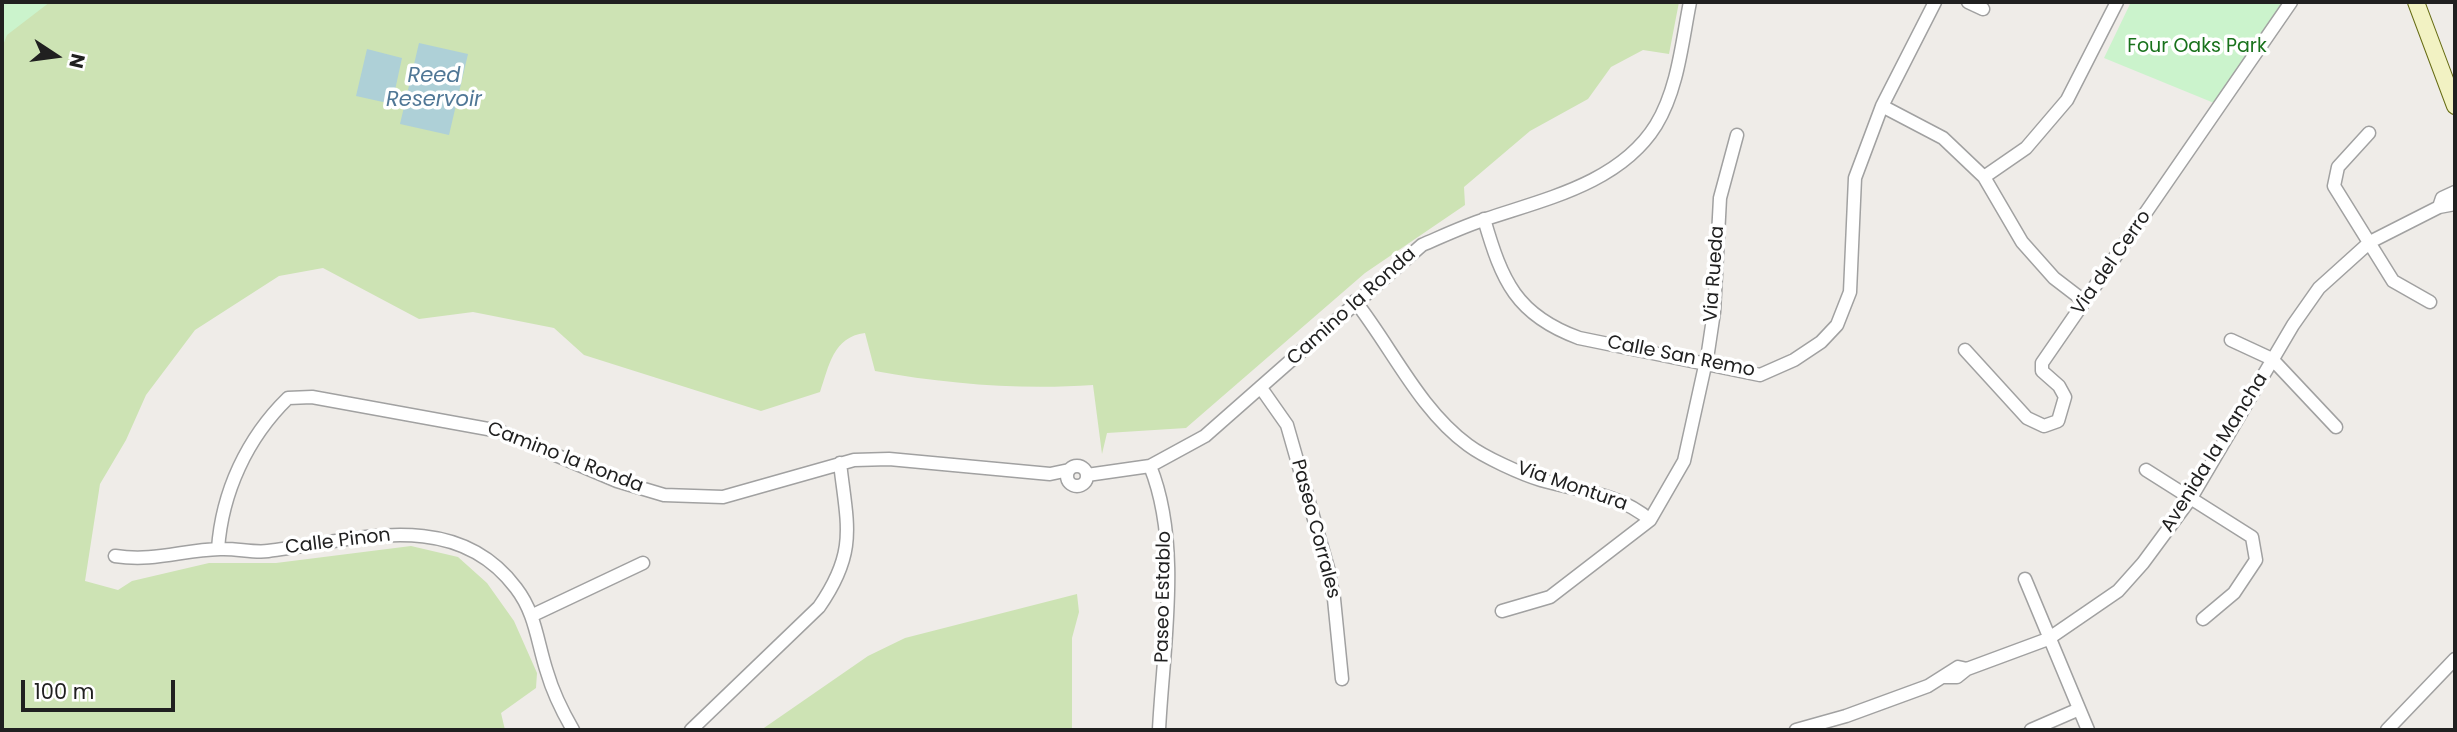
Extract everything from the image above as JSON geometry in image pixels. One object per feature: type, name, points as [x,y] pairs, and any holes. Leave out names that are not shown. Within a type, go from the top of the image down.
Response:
[{"type":"street","name":"Camino la Ronda","points":[[218,549],[227,492],[247,452],[271,415],[288,398],[312,397],[499,431],[617,481],[664,495],[723,497],[839,463],[889,459],[1069,476],[1080,466],[1087,475],[1150,466],[1205,436],[1355,301],[1422,245],[1484,219],[1537,204],[1595,180],[1632,152],[1656,126],[1668,98],[1690,2]]},
{"type":"street","name":"Calle San Remo","points":[[1484,219],[1503,273],[1518,300],[1542,322],[1579,338],[1760,375],[1794,360],[1821,342],[1837,325],[1850,292],[1855,178],[1882,106],[1935,2]]},
{"type":"street","points":[[1969,2],[1983,9]]},
{"type":"street","points":[[1984,177],[2026,149],[2067,100],[2116,2]]},
{"type":"street","name":"Via del Cerro","points":[[1965,350],[2027,418],[2044,426],[2059,421],[2065,397],[2059,386],[2042,371],[2042,363],[2291,2]]},
{"type":"street","points":[[2416,2],[2455,106]]},
{"type":"street","points":[[1882,106],[1943,138],[1984,177],[2022,242],[2054,278],[2084,300]]},
{"type":"street","points":[[2369,133],[2338,167],[2334,186],[2393,281],[2430,302]]},
{"type":"street","name":"Via Rueda","points":[[1502,611],[1550,597],[1650,520],[1684,461],[1714,312],[1720,198],[1737,135]]},
{"type":"street","name":"Avenida la Mancha","points":[[2439,207],[2442,198],[2455,192]]},
{"type":"street","name":"Avenida la Mancha","points":[[1796,730],[1846,716],[1943,677],[1957,677],[1967,669],[2048,639],[2118,591],[2143,564],[2191,498],[2272,359],[2319,288],[2370,242],[2439,207],[2455,204]]},
{"type":"street","name":"Via Montura","points":[[1355,301],[1435,414],[1469,446],[1537,479],[1611,497],[1638,510],[1650,520]]},
{"type":"street","points":[[2231,340],[2272,359],[2336,427]]},
{"type":"street","name":"Paseo Corrales","points":[[1261,388],[1287,425],[1328,568],[1342,679]]},
{"type":"street","points":[[691,730],[819,607],[832,589],[846,551],[849,527],[839,463]]},
{"type":"street","name":"Paseo Establo","points":[[1150,466],[1165,514],[1168,568],[1159,730]]},
{"type":"street","points":[[2146,470],[2252,537],[2256,561],[2234,593],[2203,619]]},
{"type":"street","name":"Calle Pinon","points":[[115,556],[142,560],[218,549],[264,552],[388,534],[425,535],[461,544],[494,562],[517,589],[533,615],[556,700],[573,730]]},
{"type":"street","points":[[533,615],[643,563]]},
{"type":"street","points":[[2025,579],[2077,710],[2088,730]]},
{"type":"street","points":[[2388,730],[2455,659]]},
{"type":"street","points":[[2031,730],[2077,710]]},
{"type":"green space","points":[[2,2],[1679,2],[1669,54],[1643,50],[1611,67],[1588,99],[1530,131],[1464,187],[1465,205],[1365,273],[1186,428],[1107,433],[1102,454],[1093,385],[984,385],[875,371],[865,333],[846,340],[839,347],[820,392],[761,411],[584,355],[554,328],[473,312],[419,319],[323,268],[279,276],[195,330],[146,395],[126,440],[100,484],[85,581],[118,590],[132,581],[209,563],[276,563],[411,546],[458,557],[487,583],[514,621],[537,673],[536,688],[501,713],[505,730],[2,730]]},
{"type":"green space","points":[[4,2],[50,2],[7,35],[2,48]]},
{"type":"green space","name":"Four Oaks Park","points":[[2131,2],[2284,2],[2214,103],[2104,58]]},
{"type":"green space","points":[[1077,594],[1079,612],[1072,638],[1072,730],[761,730],[868,656],[905,638]]},
{"type":"water","name":"Reed Reservoir","points":[[419,43],[468,54],[449,135],[400,124]]},
{"type":"water","points":[[367,49],[402,58],[392,104],[356,96]]}]
